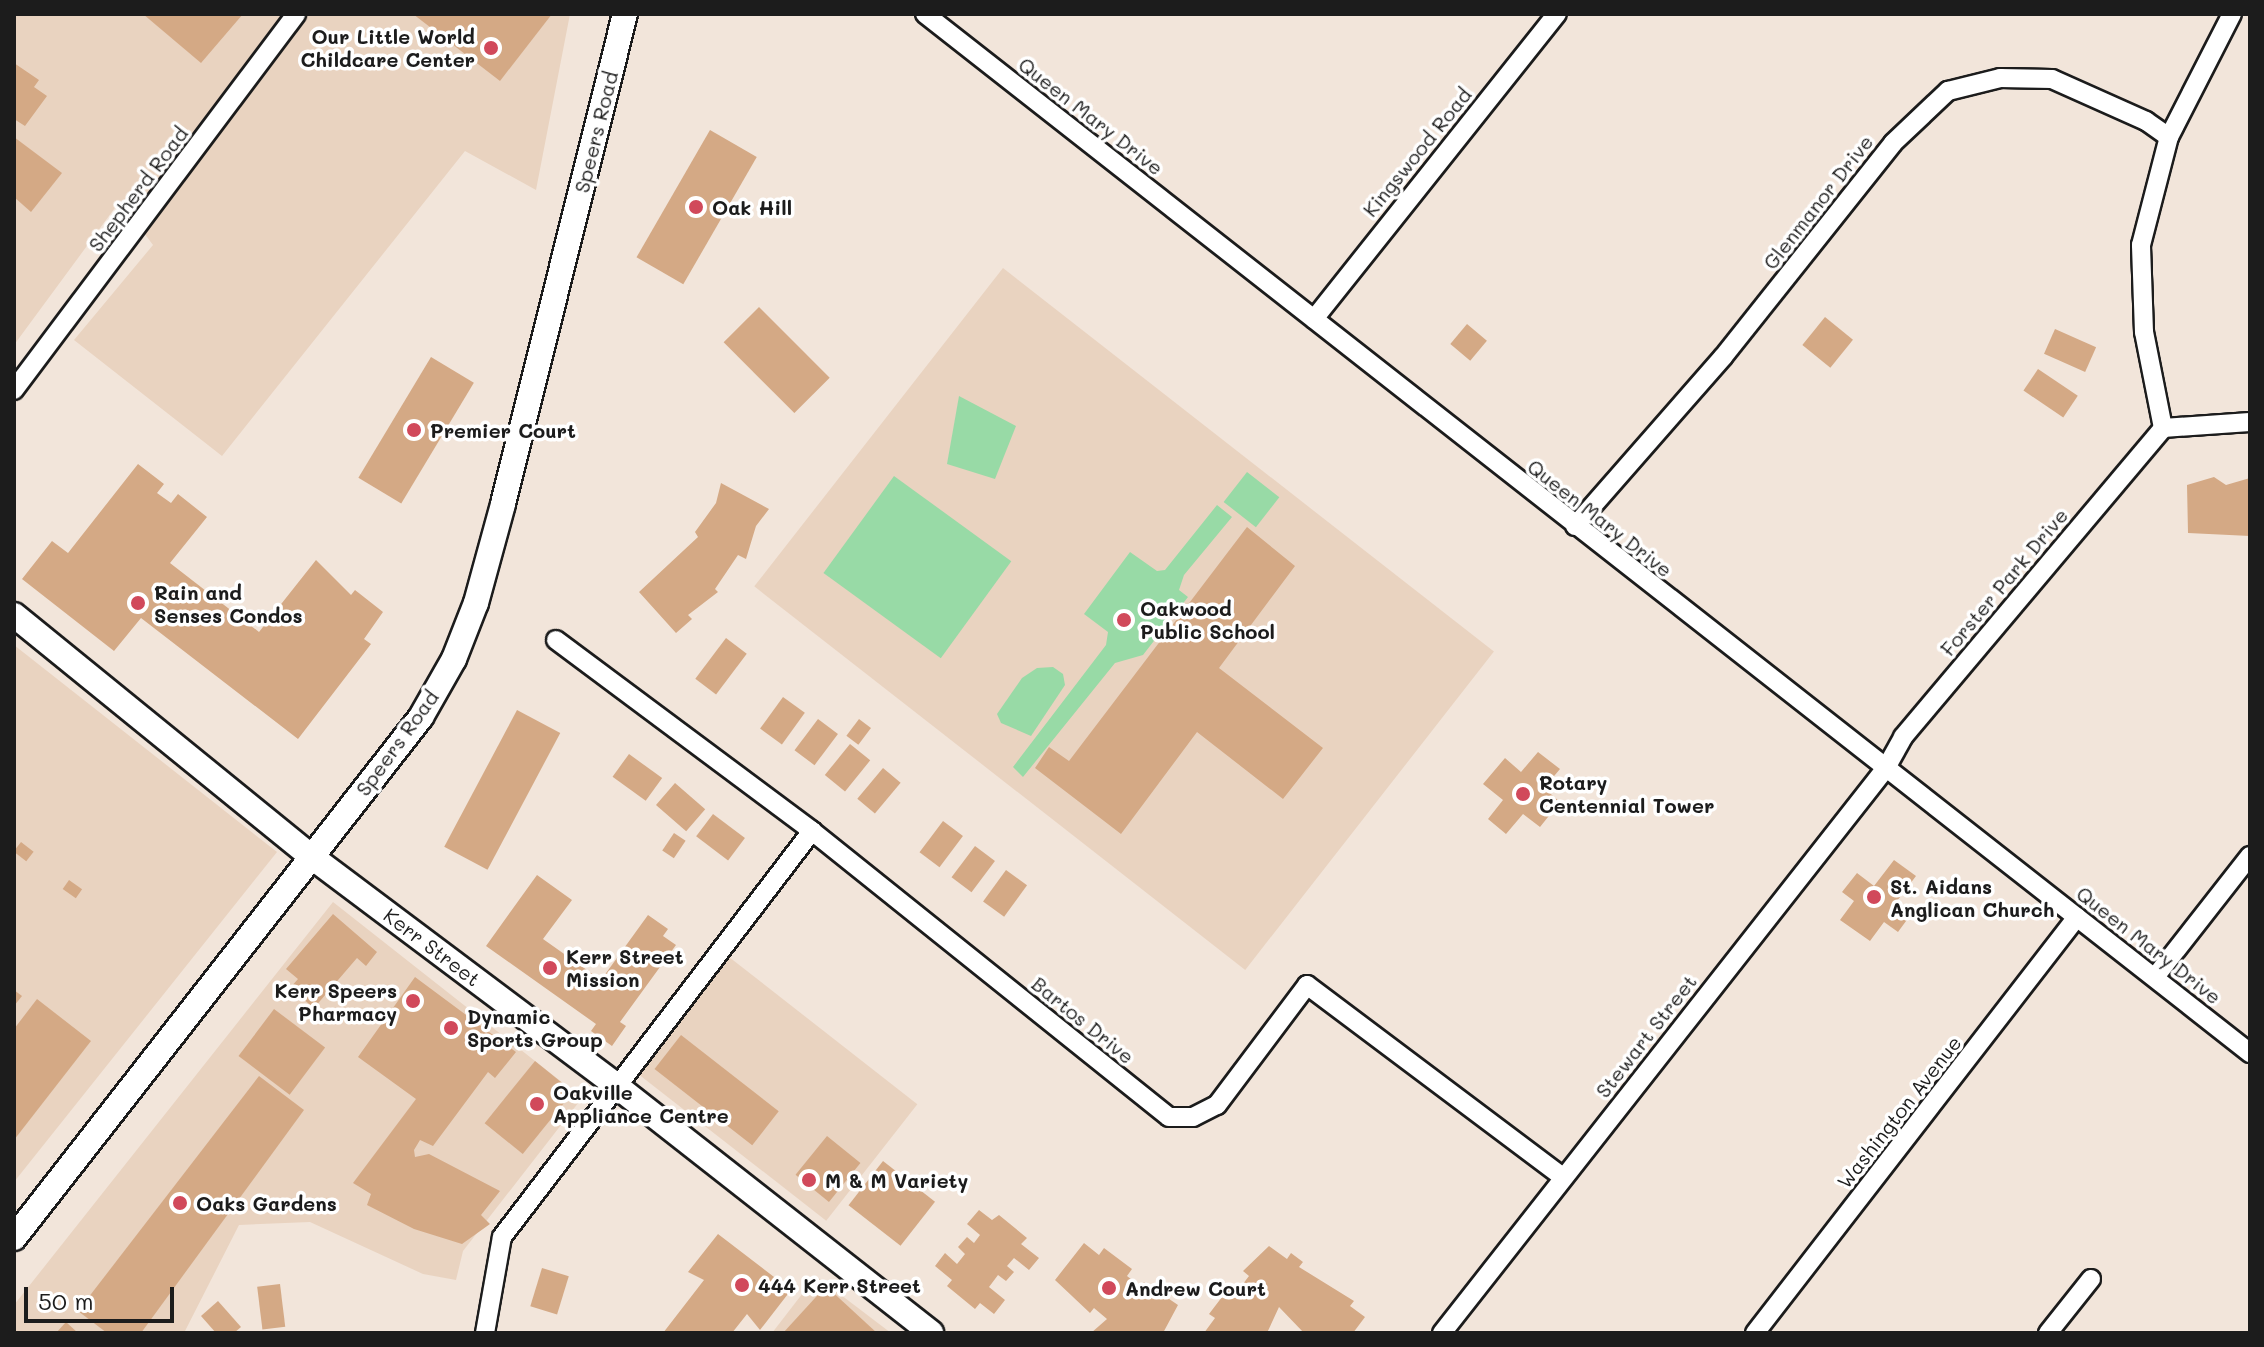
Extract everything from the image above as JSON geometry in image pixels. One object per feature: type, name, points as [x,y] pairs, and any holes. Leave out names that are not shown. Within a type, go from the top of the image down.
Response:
[{"type":"main road","name":"Speers Road","points":[[14,1238],[421,717],[454,659],[476,603],[625,14]]},
{"type":"main road","name":"Kerr Street","points":[[14,615],[312,857],[614,1084],[923,1331]]},
{"type":"street","name":"Shepherd Road","points":[[14,390],[296,14]]},
{"type":"street","points":[[932,19],[958,14]]},
{"type":"street","name":"Kingswood Road","points":[[1314,319],[1557,14]]},
{"type":"street","points":[[2232,14],[2169,137],[2141,245],[2144,332],[2163,428],[2250,422]]},
{"type":"street","name":"Queen Mary Drive","points":[[932,19],[2250,1053]]},
{"type":"street","name":"Glenmanor Drive","points":[[1575,526],[1723,357],[1893,143],[1948,91],[2000,78],[2052,79],[2146,121],[2169,137]]},
{"type":"street","name":"Forster Park Drive","points":[[1886,768],[1903,737],[2163,428]]},
{"type":"street","name":"Bartos Drive","points":[[556,640],[812,831],[1169,1117],[1193,1117],[1217,1105],[1307,985],[1563,1177]]},
{"type":"street","name":"Stewart Street","points":[[1442,1333],[1886,768]]},
{"type":"street","points":[[485,1333],[502,1237],[614,1084],[812,831]]},
{"type":"street","points":[[2155,977],[2250,856]]},
{"type":"street","name":"Washington Avenue","points":[[1755,1333],[2077,917]]},
{"type":"street","points":[[2048,1333],[2091,1279]]},
{"type":"shaded area","points":[[15,14],[570,14],[536,190],[465,151],[222,456],[74,340],[153,245],[120,201],[14,345]]},
{"type":"shaded area","name":"Oakwood Public School","points":[[1003,268],[1494,652],[1245,970],[754,586]]},
{"type":"shaded area","points":[[14,645],[277,852],[14,1182]]},
{"type":"shaded area","points":[[333,902],[582,1098],[463,1251],[456,1280],[423,1274],[310,1222],[239,1225],[184,1333],[14,1333],[14,1305]]},
{"type":"shaded area","points":[[729,957],[917,1104],[826,1221],[638,1074]]},
{"type":"shaded area","points":[[816,1276],[891,1333],[772,1333]]},
{"type":"green space","points":[[959,396],[1016,426],[995,479],[947,464]]},
{"type":"green space","points":[[1247,472],[1279,497],[1256,527],[1224,502]]},
{"type":"green space","points":[[894,476],[1011,561],[941,658],[823,573]]},
{"type":"green space","points":[[1217,505],[1232,517],[1184,575],[1179,590],[1188,597],[1143,655],[1115,663],[1023,777],[1013,767],[1106,645],[1108,632],[1084,614],[1130,552],[1157,571],[1165,570]]},
{"type":"green space","points":[[1053,667],[1063,674],[1065,685],[1031,736],[1001,723],[997,714],[1022,678],[1037,668]]},
{"type":"building","points":[[143,14],[243,14],[201,63]]},
{"type":"building","name":"Our Little World Childcare Center","points":[[413,14],[552,14],[500,81]]},
{"type":"building","points":[[14,63],[39,80],[34,87],[47,96],[25,126],[14,119]]},
{"type":"building","name":"Oak Hill","points":[[710,130],[757,157],[683,284],[636,257]]},
{"type":"building","points":[[14,137],[62,173],[31,212],[14,197]]},
{"type":"building","points":[[759,307],[830,378],[794,413],[724,342]]},
{"type":"building","points":[[1825,317],[1853,340],[1830,368],[1802,345]]},
{"type":"building","points":[[1467,324],[1487,341],[1470,361],[1450,344]]},
{"type":"building","points":[[2055,329],[2096,347],[2085,372],[2044,354]]},
{"type":"building","name":"Premier Court","points":[[431,357],[474,383],[401,504],[358,478]]},
{"type":"building","points":[[2038,369],[2078,396],[2063,417],[2023,391]]},
{"type":"building","name":"Rain and Senses Condos","points":[[138,464],[164,484],[157,493],[171,503],[178,494],[207,517],[170,563],[259,632],[316,560],[351,595],[355,590],[383,612],[364,639],[371,644],[298,739],[141,618],[114,651],[22,579],[52,541],[68,553]]},
{"type":"building","points":[[2214,477],[2226,485],[2250,478],[2250,536],[2188,533],[2187,485]]},
{"type":"building","points":[[721,483],[769,509],[756,526],[746,559],[738,555],[715,589],[718,592],[688,615],[692,619],[676,633],[639,592],[698,537],[695,532],[716,503]]},
{"type":"building","points":[[1247,527],[1295,566],[1219,668],[1323,748],[1283,799],[1197,732],[1121,834],[1035,768],[1049,747],[1069,761]]},
{"type":"building","points":[[726,638],[747,654],[716,694],[695,679]]},
{"type":"building","points":[[783,697],[805,713],[782,744],[760,729]]},
{"type":"building","points":[[517,710],[560,733],[487,870],[444,847]]},
{"type":"building","points":[[818,719],[838,734],[814,765],[795,750]]},
{"type":"building","points":[[859,719],[871,728],[858,745],[846,736]]},
{"type":"building","points":[[850,744],[870,760],[845,791],[825,775]]},
{"type":"building","name":"Rotary Centennial Tower","points":[[1538,752],[1560,769],[1544,788],[1560,802],[1540,827],[1523,814],[1506,834],[1488,819],[1503,800],[1483,784],[1505,758],[1521,772]]},
{"type":"building","points":[[629,754],[662,778],[646,801],[613,777]]},
{"type":"building","points":[[883,768],[901,783],[875,813],[857,799]]},
{"type":"building","points":[[675,783],[705,809],[686,831],[656,805]]},
{"type":"building","points":[[713,814],[745,838],[728,860],[696,836]]},
{"type":"building","points":[[943,821],[963,836],[939,867],[920,852]]},
{"type":"building","points":[[674,833],[686,841],[674,858],[662,850]]},
{"type":"building","points":[[21,842],[34,852],[26,861],[14,852]]},
{"type":"building","points":[[975,846],[995,861],[971,892],[952,877]]},
{"type":"building","name":"St. Aidans Anglican Church","points":[[1894,860],[1916,876],[1894,905],[1909,917],[1898,932],[1884,922],[1870,941],[1840,920],[1854,901],[1842,892],[1857,873],[1874,886]]},
{"type":"building","points":[[1006,870],[1027,885],[1004,917],[983,902]]},
{"type":"building","name":"Kerr Street Mission","points":[[537,875],[572,900],[543,939],[601,980],[648,915],[668,929],[663,936],[676,945],[620,1022],[626,1026],[612,1046],[591,1031],[596,1024],[486,946]]},
{"type":"building","points":[[69,880],[82,889],[76,898],[63,889]]},
{"type":"building","points":[[333,914],[377,952],[366,966],[357,958],[314,1008],[290,988],[298,979],[286,969]]},
{"type":"building","points":[[415,977],[516,1052],[495,1078],[488,1072],[433,1146],[420,1140],[414,1150],[415,1157],[429,1154],[500,1191],[481,1215],[490,1224],[462,1244],[414,1229],[367,1205],[371,1194],[353,1183],[416,1099],[358,1057]]},
{"type":"building","points":[[14,990],[22,996],[14,1006]]},
{"type":"building","points":[[37,999],[91,1041],[14,1140],[14,1029]]},
{"type":"building","points":[[274,1009],[325,1048],[290,1095],[238,1056]]},
{"type":"building","points":[[681,1035],[779,1111],[752,1145],[655,1069]]},
{"type":"building","points":[[535,1061],[573,1092],[523,1154],[485,1123]]},
{"type":"building","points":[[259,1076],[304,1110],[141,1333],[107,1333],[78,1311]]},
{"type":"building","points":[[827,1136],[860,1163],[829,1202],[796,1175]]},
{"type":"building","points":[[883,1161],[935,1202],[901,1246],[849,1205]]},
{"type":"building","points":[[979,1210],[992,1220],[999,1215],[1027,1238],[1021,1244],[1039,1258],[1029,1270],[1014,1258],[1007,1266],[1014,1272],[1006,1281],[998,1275],[989,1287],[1005,1300],[994,1314],[980,1303],[975,1309],[947,1286],[952,1280],[935,1266],[945,1253],[957,1264],[965,1254],[958,1247],[967,1237],[974,1243],[980,1235],[967,1224]]},
{"type":"building","name":"444 Kerr Street","points":[[718,1234],[791,1290],[760,1330],[747,1314],[732,1333],[663,1333],[704,1280],[688,1272]]},
{"type":"building","name":"Andrew Court","points":[[1084,1243],[1099,1255],[1104,1248],[1132,1269],[1127,1276],[1141,1287],[1144,1282],[1178,1305],[1163,1333],[1091,1333],[1107,1319],[1094,1308],[1090,1313],[1055,1280]]},
{"type":"building","points":[[1269,1246],[1287,1259],[1291,1253],[1303,1262],[1299,1267],[1354,1301],[1350,1306],[1365,1317],[1353,1333],[1304,1333],[1279,1307],[1267,1333],[1204,1333],[1215,1318],[1209,1314],[1232,1284],[1239,1289],[1249,1276],[1243,1271]]},
{"type":"building","points":[[542,1268],[569,1276],[557,1314],[530,1306]]},
{"type":"building","points":[[280,1284],[285,1327],[262,1329],[257,1287]]},
{"type":"building","points":[[826,1286],[877,1333],[783,1333]]},
{"type":"building","points":[[218,1301],[241,1327],[234,1333],[216,1333],[201,1316]]},
{"type":"building","points":[[66,1322],[78,1333],[56,1333]]},
{"type":"place","name":"Our Little World Childcare Center","points":[[491,48]]},
{"type":"place","name":"Oak Hill","points":[[696,207]]},
{"type":"place","name":"Premier Court","points":[[414,430]]},
{"type":"place","name":"Rain and Senses Condos","points":[[138,603]]},
{"type":"place","name":"Oakwood Public School","points":[[1124,620]]},
{"type":"place","name":"Rotary Centennial Tower","points":[[1523,794]]},
{"type":"place","name":"St. Aidans Anglican Church","points":[[1874,897]]},
{"type":"place","name":"Kerr Street Mission","points":[[550,968]]},
{"type":"place","name":"Kerr Speers Pharmacy","points":[[413,1001]]},
{"type":"place","name":"Dynamic Sports Group","points":[[451,1028]]},
{"type":"place","name":"Oakville Appliance Centre","points":[[537,1104]]},
{"type":"place","name":"M & M Variety","points":[[809,1180]]},
{"type":"place","name":"Oaks Gardens","points":[[180,1203]]},
{"type":"place","name":"444 Kerr Street","points":[[742,1285]]},
{"type":"place","name":"Andrew Court","points":[[1109,1288]]}]
